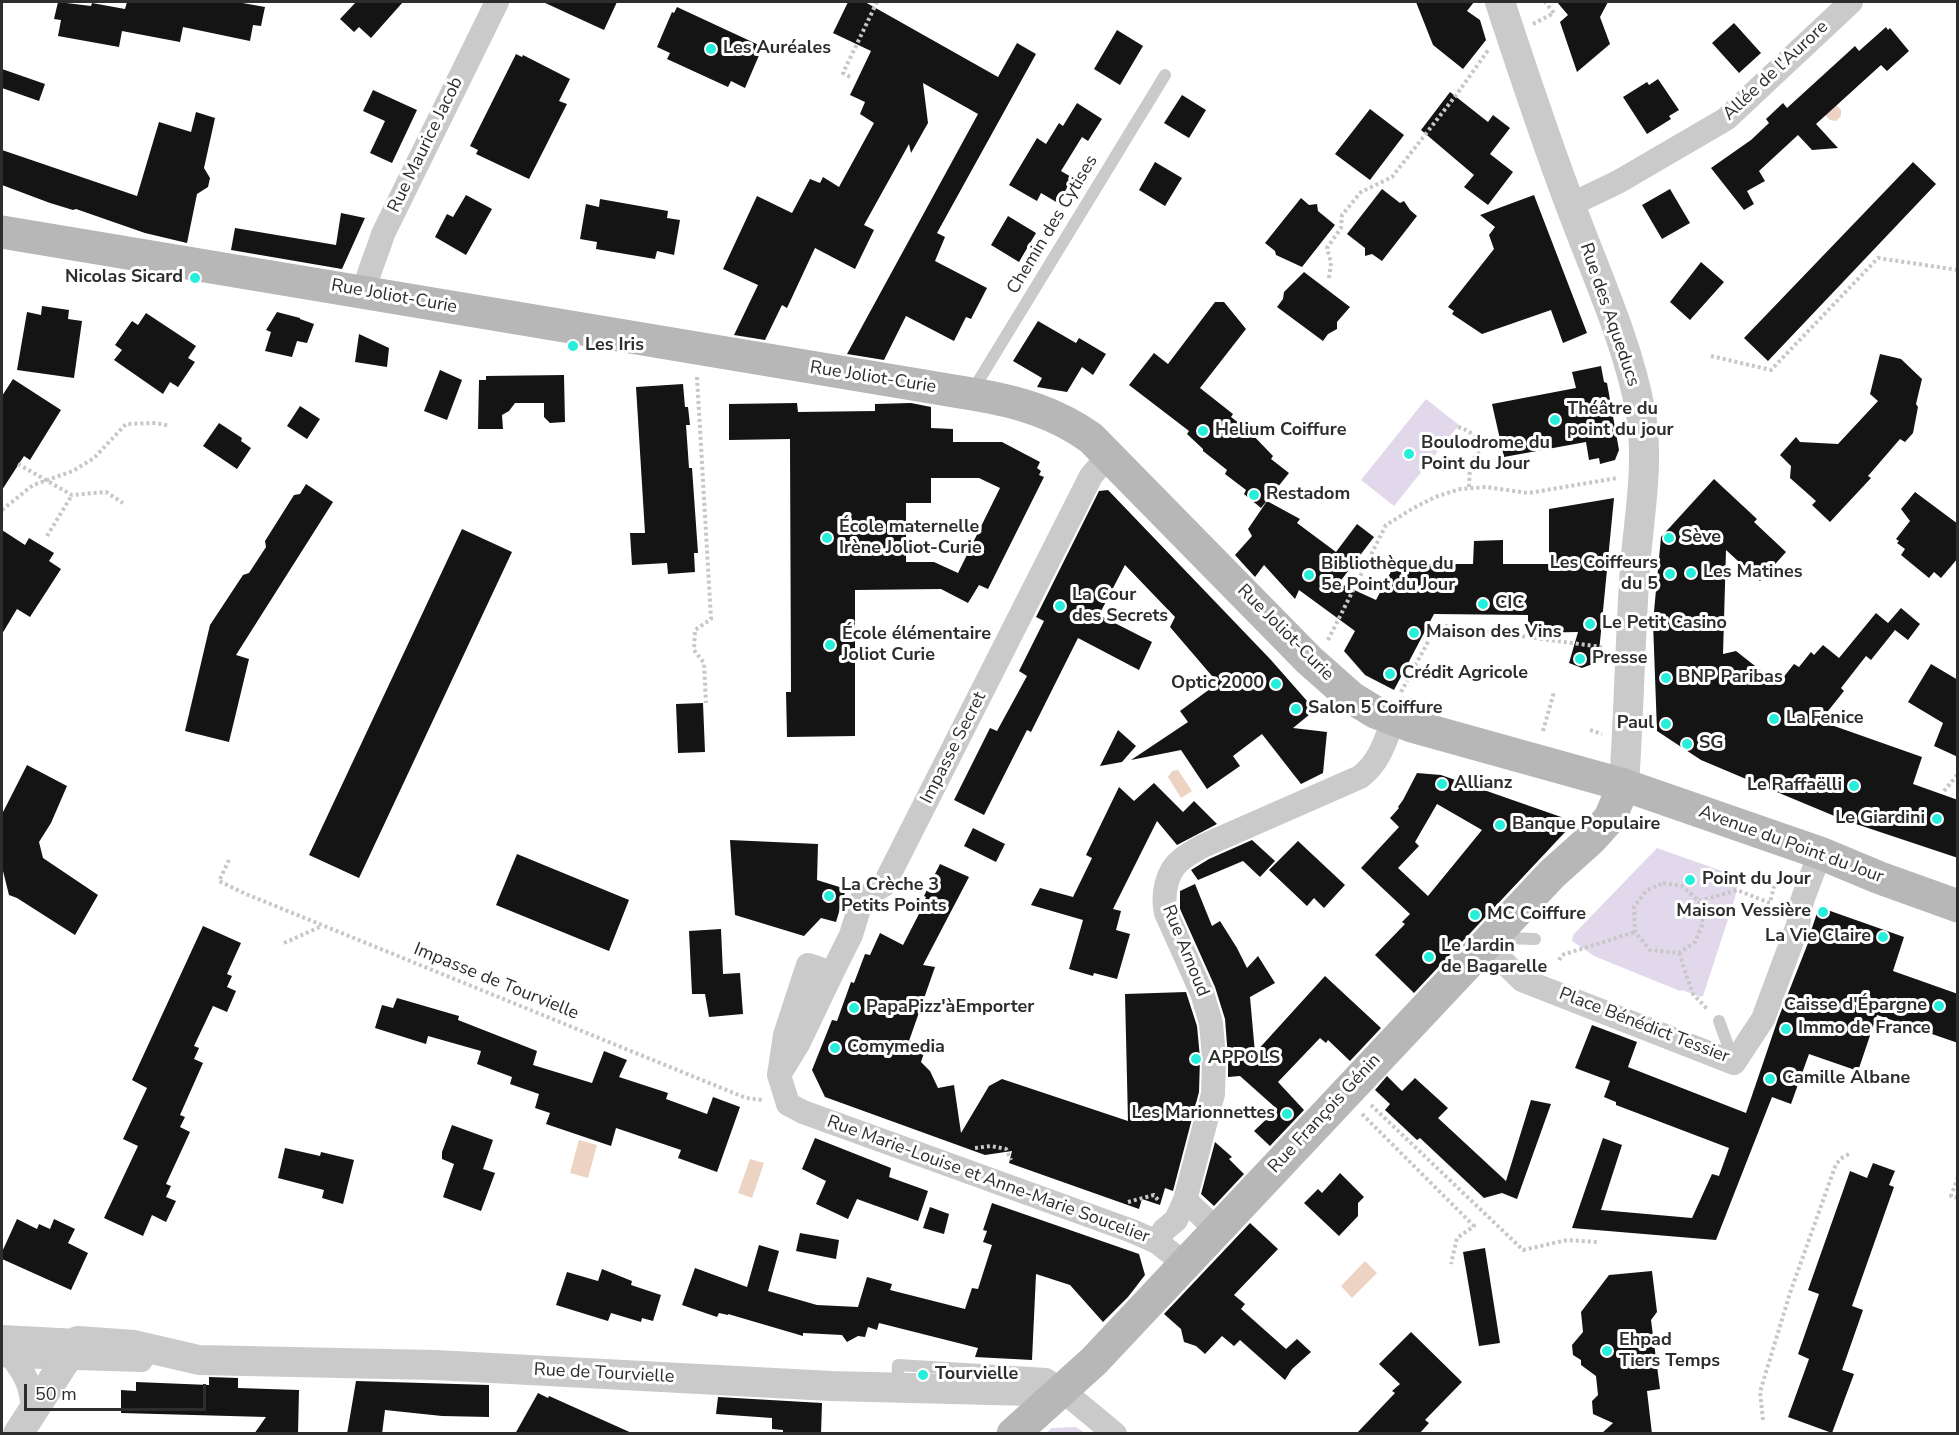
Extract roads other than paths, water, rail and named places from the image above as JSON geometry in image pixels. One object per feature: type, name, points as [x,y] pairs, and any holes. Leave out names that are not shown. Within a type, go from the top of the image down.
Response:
[{"type":"main road","name":"Rue Joliot-Curie","points":[[2,231],[978,395],[1010,401],[1042,411],[1070,423],[1091,438],[1309,660],[1352,698],[1375,712],[1397,707],[1624,785]]},
{"type":"main road","name":"Avenue du Point du Jour","points":[[1624,785],[1820,853],[1880,878],[1958,906]]},
{"type":"main road","name":"Rue François Génin","points":[[1013,1434],[1094,1360],[1552,874],[1591,839],[1610,818],[1624,785]]},
{"type":"street","name":"Rue Maurice Jacob","points":[[364,292],[366,279],[383,234],[496,2]]},
{"type":"street","name":"Rue des Aqueducs","points":[[1500,2],[1535,109],[1610,308],[1640,409],[1643,432],[1643,476],[1629,661],[1624,785]]},
{"type":"street","name":"Allée de l'Aurore","points":[[1570,205],[1610,187],[1726,119],[1851,2]]},
{"type":"street","name":"Impasse Secret","points":[[788,1104],[780,1075],[798,1044],[851,934],[862,899],[884,885],[1091,476],[1109,455]]},
{"type":"street","name":"Rue Arnoud","points":[[1157,1242],[1164,1230],[1176,1220],[1175,1204],[1213,1094],[1214,1058],[1211,1023],[1202,993],[1166,913],[1163,901],[1171,872],[1180,860],[1203,846],[1360,777],[1371,768],[1382,749],[1397,707]]},
{"type":"street","name":"Place Bénédict Tessier","points":[[1492,938],[1522,980],[1734,1063],[1763,1019],[1798,925],[1802,901],[1820,853]]},
{"type":"street","name":"Rue Marie-Louise et Anne-Marie Soucelier","points":[[788,1104],[803,1112],[1157,1242],[1185,1264]]},
{"type":"street","points":[[1175,1204],[1217,1230]]},
{"type":"street","name":"Rue de Tourvielle","points":[[5,1350],[73,1350],[134,1345],[199,1360],[435,1365],[897,1388],[1062,1390]]},
{"type":"street","name":"Rue de Tourvielle","points":[[5,1350],[23,1371],[32,1389],[26,1422]]},
{"type":"street","points":[[26,1422],[73,1350]]},
{"type":"street","points":[[1062,1390],[1115,1434]]},
{"type":"lane","name":"Chemin des Cytises","points":[[978,395],[979,380],[1165,75]]},
{"type":"lane","points":[[1492,938],[1535,939]]},
{"type":"lane","points":[[1719,1021],[1734,1063]]},
{"type":"place","name":"Les Auréales","points":[[711,49]]},
{"type":"place","name":"Nicolas Sicard","points":[[195,278]]},
{"type":"place","name":"Les Iris","points":[[573,346]]},
{"type":"place","name":"Théâtre du point du jour","points":[[1555,420]]},
{"type":"place","name":"Helium Coiffure","points":[[1203,431]]},
{"type":"place","name":"Boulodrome du Point du Jour","points":[[1409,454]]},
{"type":"place","name":"Restadom","points":[[1254,495]]},
{"type":"place","name":"École maternelle Irène Joliot-Curie","points":[[827,538]]},
{"type":"place","name":"Sève","points":[[1669,538]]},
{"type":"place","name":"Les Matines","points":[[1691,573]]},
{"type":"place","name":"Les Coiffeurs du 5","points":[[1670,574]]},
{"type":"place","name":"Bibliothèque du 5e Point du Jour","points":[[1309,575]]},
{"type":"place","name":"CIC","points":[[1483,604]]},
{"type":"place","name":"La Cour des Secrets","points":[[1060,606]]},
{"type":"place","name":"Le Petit Casino","points":[[1590,624]]},
{"type":"place","name":"Maison des Vins","points":[[1414,633]]},
{"type":"place","name":"École élémentaire Joliot Curie","points":[[830,645]]},
{"type":"place","name":"Presse","points":[[1580,659]]},
{"type":"place","name":"Crédit Agricole","points":[[1390,674]]},
{"type":"place","name":"BNP Paribas","points":[[1666,678]]},
{"type":"place","name":"Optic 2000","points":[[1276,684]]},
{"type":"place","name":"Salon 5 Coiffure","points":[[1296,709]]},
{"type":"place","name":"La Fenice","points":[[1774,719]]},
{"type":"place","name":"Paul","points":[[1666,724]]},
{"type":"place","name":"SG","points":[[1687,744]]},
{"type":"place","name":"Allianz","points":[[1442,784]]},
{"type":"place","name":"Le Raffaëlli","points":[[1854,786]]},
{"type":"place","name":"Le Giardini","points":[[1937,819]]},
{"type":"place","name":"Banque Populaire","points":[[1500,825]]},
{"type":"place","name":"Point du Jour","points":[[1690,880]]},
{"type":"place","name":"La Crèche 3 Petits Points","points":[[829,896]]},
{"type":"place","name":"Maison Vessière","points":[[1823,912]]},
{"type":"place","name":"MC Coiffure","points":[[1475,915]]},
{"type":"place","name":"La Vie Claire","points":[[1883,937]]},
{"type":"place","name":"Le Jardin de Bagarelle","points":[[1429,957]]},
{"type":"place","name":"Caisse d'Épargne","points":[[1939,1006]]},
{"type":"place","name":"PapaPizz'àEmporter","points":[[854,1008]]},
{"type":"place","name":"Immo de France","points":[[1786,1029]]},
{"type":"place","name":"Comymedia","points":[[835,1048]]},
{"type":"place","name":"APPOLS","points":[[1196,1059]]},
{"type":"place","name":"Camille Albane","points":[[1770,1079]]},
{"type":"place","name":"Les Marionnettes","points":[[1287,1114]]},
{"type":"place","name":"Ehpad Tiers Temps","points":[[1607,1351]]},
{"type":"place","name":"Tourvielle","points":[[923,1375]]}]
